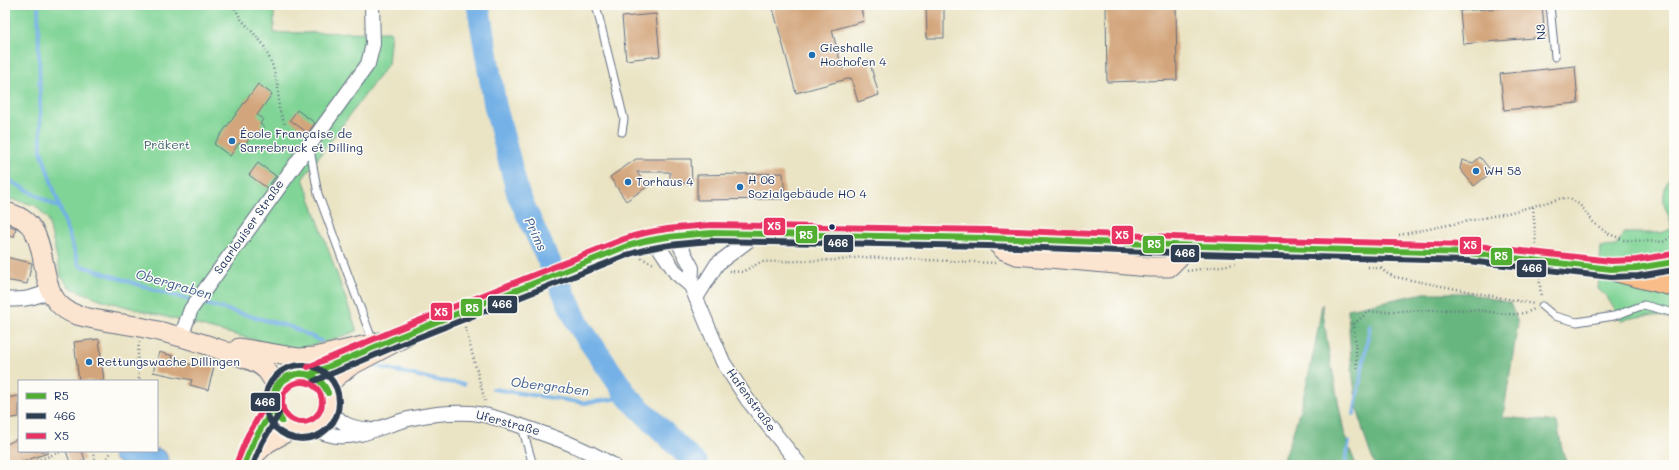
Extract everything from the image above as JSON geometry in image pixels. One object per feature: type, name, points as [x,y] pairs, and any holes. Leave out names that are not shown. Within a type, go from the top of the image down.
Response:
[{"type":"main road","points":[[5,212],[22,218],[35,230],[43,254],[49,291],[57,302],[64,308],[77,315],[142,327],[200,342],[300,358],[315,357],[396,338]]},
{"type":"main road","points":[[311,374],[396,338],[469,310],[631,252],[653,238],[712,233],[989,238],[1277,248],[1370,256],[1469,253],[1611,269],[1674,285]]},
{"type":"main road","points":[[1611,269],[1637,268],[1674,262]]},
{"type":"main road","points":[[327,388],[335,378],[350,366],[418,330]]},
{"type":"main road","points":[[200,342],[253,362],[277,378],[300,373],[311,374],[317,377],[327,388],[330,402],[329,409],[320,423],[267,443],[245,465]]},
{"type":"main road","points":[[277,378],[273,401],[277,417],[284,424],[301,429]]},
{"type":"main road","points":[[245,465],[255,439],[274,408]]},
{"type":"street","name":"Saarlouiser Straße","points":[[181,337],[191,309],[368,64],[373,44],[372,5]]},
{"type":"street","points":[[693,292],[717,264],[757,234]]},
{"type":"street","name":"Hafenstraße","points":[[675,236],[692,268],[693,292]]},
{"type":"street","name":"Hafenstraße","points":[[653,238],[676,272],[693,292],[727,368],[746,399],[800,465]]},
{"type":"street","points":[[5,299],[28,298],[38,296],[49,291]]},
{"type":"street","name":"Uferstraße","points":[[329,409],[345,424],[355,428],[374,429]]},
{"type":"street","name":"Uferstraße","points":[[301,429],[336,436],[345,436],[412,418],[450,413],[471,413],[488,416],[552,436],[593,454],[613,465]]},
{"type":"lane","points":[[596,5],[624,119],[622,132]]},
{"type":"lane","name":"N3","points":[[1550,5],[1555,57]]},
{"type":"lane","points":[[311,141],[310,155],[318,194],[373,344]]},
{"type":"lane","points":[[1542,306],[1554,316],[1577,322],[1614,316],[1644,305],[1674,313]]},
{"type":"lane","points":[[522,426],[534,465]]},
{"type":"path","points":[[233,5],[240,19],[263,44],[272,64],[278,87],[279,109],[285,125]]},
{"type":"path","points":[[1396,236],[1508,213],[1562,198],[1571,199],[1580,205],[1594,223],[1607,233],[1624,240],[1663,242],[1674,235]]},
{"type":"path","points":[[631,252],[665,269],[672,266]]},
{"type":"path","points":[[717,264],[728,271],[738,272],[761,262],[840,260],[861,256],[997,263]]},
{"type":"path","points":[[1370,256],[1382,269]]},
{"type":"path","points":[[1370,256],[1382,269],[1394,277],[1542,306]]},
{"type":"path","points":[[1183,272],[1203,268],[1242,264]]},
{"type":"path","points":[[1357,368],[1354,324],[1368,312],[1472,310],[1516,315],[1526,313],[1542,306]]},
{"type":"path","points":[[469,310],[484,398]]},
{"type":"path","points":[[139,380],[137,366],[138,347],[142,327]]},
{"type":"path","points":[[25,465],[60,452]]},
{"type":"path","points":[[92,452],[98,465],[105,460],[111,452]]},
{"type":"green space","name":"Präkert","points":[[5,5],[274,5],[274,33],[391,32],[388,64],[303,178],[357,331],[326,342],[293,350],[105,301],[69,287],[61,276],[48,219],[35,205],[5,198]]},
{"type":"green space","points":[[1674,177],[1674,323],[1673,320],[1660,316],[1621,320],[1607,297],[1598,289],[1601,247],[1616,246],[1624,233],[1661,233],[1671,229],[1670,220],[1664,204],[1664,197],[1668,179]]},
{"type":"green space","points":[[1424,293],[1469,293],[1510,303],[1518,323],[1503,417],[1557,422],[1562,449],[1567,465],[1375,465],[1362,427],[1354,388],[1348,309]]},
{"type":"green space","points":[[1322,304],[1328,348],[1345,437],[1356,465],[1282,465],[1306,386]]},
{"type":"water","points":[[158,448],[165,452],[171,465],[123,465],[115,460],[113,456],[116,452],[158,452]]},
{"type":"building","name":"Gieshalle Hochofen 4","points":[[772,5],[860,5],[864,21],[832,30],[842,68],[869,60],[879,95],[858,102],[851,78],[796,93]]},
{"type":"building","points":[[926,5],[944,5],[944,38],[927,38]]},
{"type":"building","points":[[1106,5],[1176,5],[1177,80],[1107,82]]},
{"type":"building","points":[[1512,5],[1542,5],[1545,37],[1463,44],[1460,11],[1513,7]]},
{"type":"building","points":[[656,14],[660,56],[626,60],[622,17]]},
{"type":"building","points":[[1575,66],[1578,103],[1504,110],[1500,74]]},
{"type":"building","points":[[258,84],[272,94],[257,115],[263,119],[260,124],[264,127],[256,137],[253,134],[244,146],[239,143],[230,156],[214,144]]},
{"type":"building","points":[[297,110],[315,123],[308,133],[290,120]]},
{"type":"building","name":"WH 58","points":[[1480,157],[1492,172],[1474,186],[1460,169],[1462,160],[1473,163]]},
{"type":"building","points":[[636,159],[691,159],[692,183],[670,183],[670,172],[637,172],[647,187],[626,201],[610,177]]},
{"type":"building","points":[[258,163],[276,176],[267,188],[249,175]]},
{"type":"building","name":"H 06 Sozialgebäude HO 4","points":[[783,173],[785,199],[697,200],[697,175]]},
{"type":"building","points":[[5,224],[16,228],[14,237],[5,235]]},
{"type":"building","points":[[5,257],[32,263],[27,284],[5,280]]},
{"type":"building","name":"Rettungswache Dillingen","points":[[99,339],[104,380],[79,380],[74,342]]},
{"type":"building","points":[[159,352],[173,356],[172,359],[196,366],[197,362],[214,367],[208,390],[190,385],[192,380],[153,372]]},
{"type":"building","points":[[18,396],[18,417],[5,419],[5,398]]},
{"type":"building","points":[[18,438],[18,452],[48,453],[12,465],[5,465],[5,445]]},
{"type":"building","points":[[66,452],[82,452],[85,460],[71,465]]},
{"type":"waterway","name":"Obergraben","points":[[38,5],[41,151],[79,265],[161,292],[291,327],[321,341]]},
{"type":"waterway","name":"Prims","points":[[478,5],[495,105],[518,194],[579,326],[628,397],[697,465]]},
{"type":"waterway","name":"Obergraben","points":[[5,174],[12,182],[60,208]]},
{"type":"waterway","points":[[1354,414],[1370,326]]},
{"type":"waterway","name":"Obergraben","points":[[375,366],[440,381],[464,384]]},
{"type":"waterway","name":"Obergraben","points":[[493,389],[585,403],[628,397]]},
{"type":"waterway","points":[[1345,465],[1349,442]]},
{"type":"transit line","name":"X5","points":[[308,367],[393,331],[624,239],[668,229],[712,225],[988,230],[1199,238],[1469,245],[1611,261],[1636,260],[1673,254]]},
{"type":"transit line","name":"R5","points":[[311,374],[396,338],[627,246],[659,238],[712,233],[988,238],[1199,246],[1469,253],[1611,269],[1637,268],[1674,262]]},
{"type":"transit line","name":"466","points":[[314,381],[399,345],[630,254],[660,246],[712,241],[988,246],[1199,254],[1468,261],[1611,277],[1638,276],[1674,270]]},
{"type":"transit line","name":"466","points":[[302,365],[316,368],[328,376],[336,388],[339,402],[336,416],[328,428],[316,436],[302,439],[288,436],[276,428],[268,416],[265,402],[268,388],[276,376],[288,368],[302,365]]},
{"type":"transit line","name":"R5","points":[[274,393],[282,381],[295,374],[307,374],[312,376],[321,383],[328,393]]},
{"type":"transit line","name":"R5","points":[[274,393],[277,385],[283,379],[290,375],[299,374],[316,378],[323,384],[328,393]]},
{"type":"transit line","name":"X5","points":[[302,382],[310,384],[316,388],[320,394],[322,402],[320,410],[316,416],[310,420],[302,422],[294,420],[288,416],[284,410],[282,402],[284,394],[288,388],[294,384],[302,382]]},
{"type":"transit line","name":"R5","points":[[274,393],[275,408],[282,421]]},
{"type":"transit line","name":"R5","points":[[274,393],[272,400],[274,412],[282,421]]},
{"type":"transit line","name":"X5","points":[[237,462],[248,435],[266,404]]},
{"type":"transit line","name":"R5","points":[[244,465],[255,439],[273,408]]},
{"type":"transit line","name":"466","points":[[253,465],[262,443],[280,412]]},
{"type":"place","name":"Gieshalle Hochofen 4","points":[[812,55]]},
{"type":"place","name":"École Française de Sarrebruck et Dilling","points":[[232,141]]},
{"type":"place","name":"WH 58","points":[[1476,171]]},
{"type":"place","name":"Torhaus 4","points":[[628,182]]},
{"type":"place","name":"H 06 Sozialgebäude HO 4","points":[[740,187]]},
{"type":"place","name":"Rettungswache Dillingen","points":[[89,362]]}]
